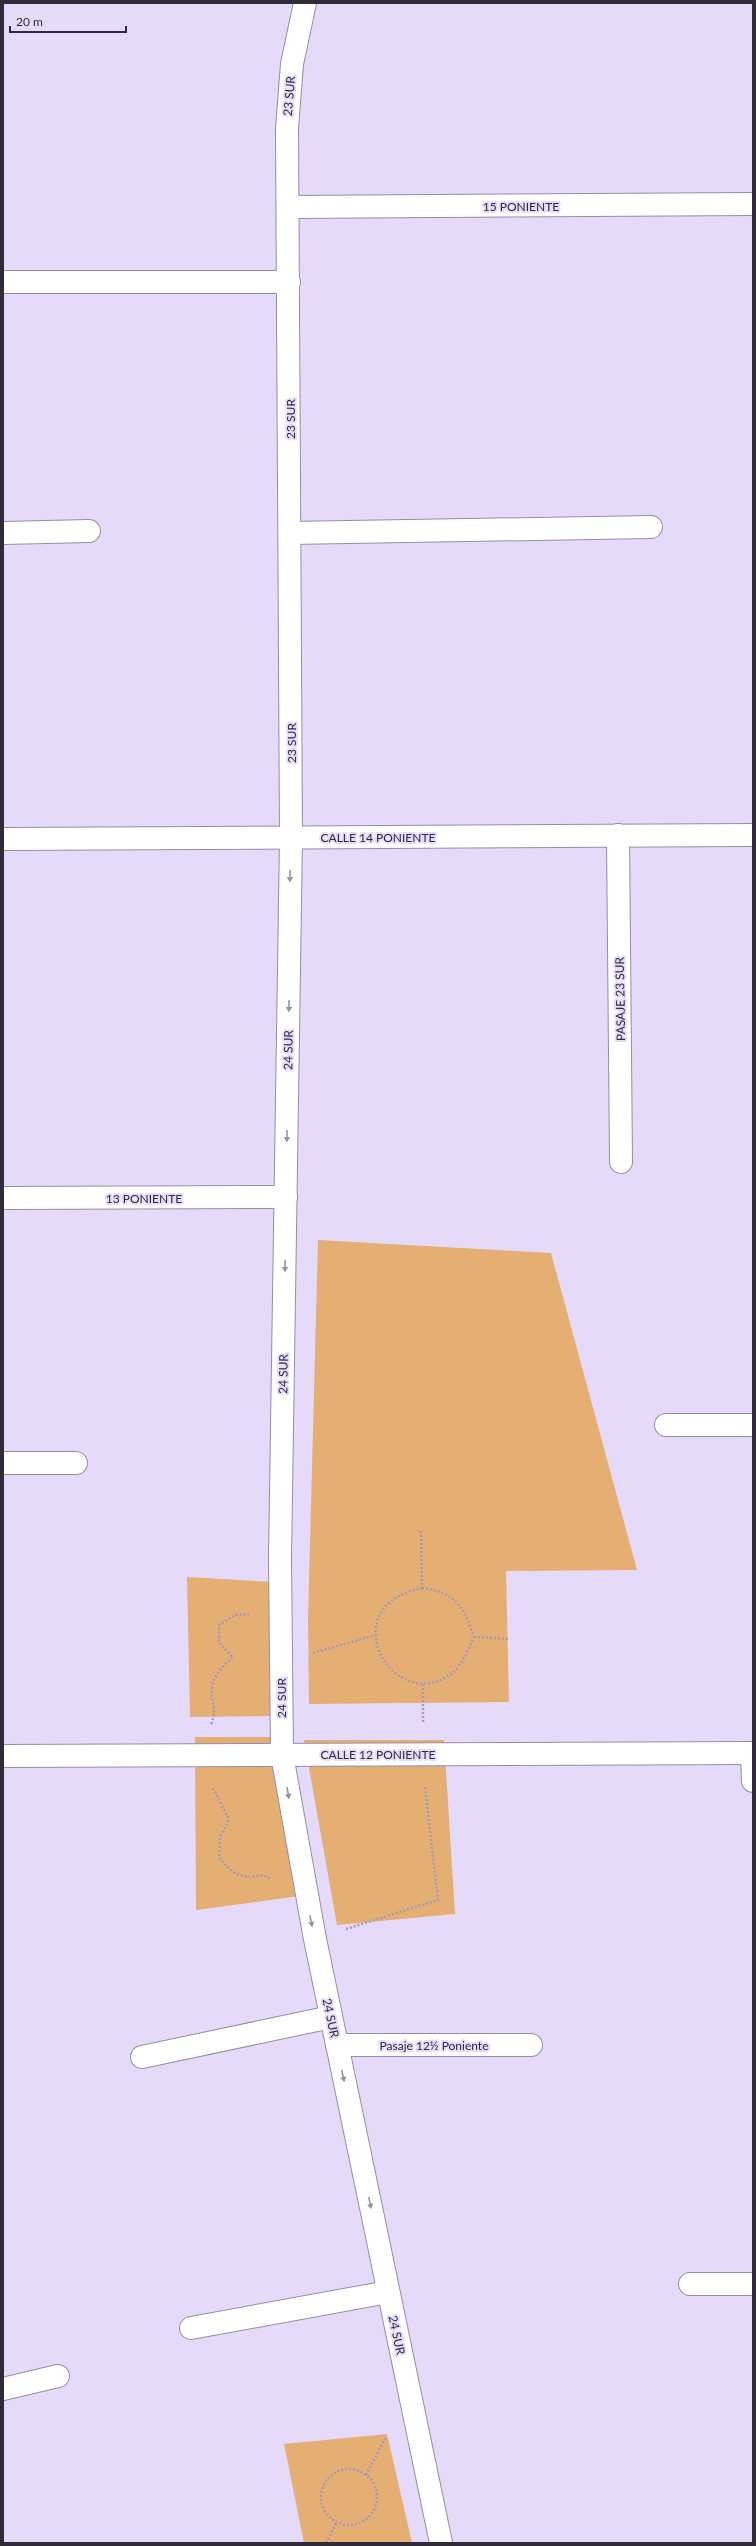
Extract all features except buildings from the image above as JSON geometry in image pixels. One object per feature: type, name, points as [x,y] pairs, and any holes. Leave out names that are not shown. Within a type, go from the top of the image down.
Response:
[{"type":"street","name":"23 SUR","points":[[291,837],[289,207],[287,128],[289,96],[305,3]]},
{"type":"street","name":"15 PONIENTE","points":[[289,207],[753,204]]},
{"type":"street","points":[[3,282],[289,282]]},
{"type":"street","points":[[290,533],[651,527]]},
{"type":"street","points":[[3,533],[89,532]]},
{"type":"street","name":"CALLE 14 PONIENTE","points":[[3,839],[753,835]]},
{"type":"street","name":"PASAJE 23 SUR","points":[[618,836],[621,1162]]},
{"type":"street","name":"24 SUR","points":[[291,837],[280,1620],[282,1755],[315,1939],[441,2543]]},
{"type":"street","name":"13 PONIENTE","points":[[3,1198],[286,1197]]},
{"type":"street","points":[[666,1425],[753,1425]]},
{"type":"street","points":[[3,1463],[76,1463]]},
{"type":"street","points":[[753,1753],[753,1781]]},
{"type":"street","name":"CALLE 12 PONIENTE","points":[[3,1756],[753,1753]]},
{"type":"street","points":[[142,2057],[331,2017]]},
{"type":"street","name":"Pasaje 12½ Poniente","points":[[337,2045],[531,2045]]},
{"type":"street","points":[[690,2284],[753,2284]]},
{"type":"street","points":[[191,2328],[388,2292]]},
{"type":"street","points":[[3,2389],[58,2376]]},
{"type":"path","points":[[421,1532],[422,1588]]},
{"type":"path","points":[[422,1588],[436,1590],[450,1596],[461,1606],[474,1637],[462,1663],[451,1674],[438,1680],[423,1683],[407,1680],[393,1672],[382,1660],[376,1635],[381,1612],[392,1599],[406,1591],[422,1588]]},
{"type":"path","points":[[275,1882],[263,1875],[251,1877],[230,1872],[219,1857],[220,1837],[229,1820],[197,1755],[215,1715],[212,1688],[222,1668],[233,1657],[219,1643],[219,1625],[235,1615],[249,1614],[280,1620]]},
{"type":"path","points":[[281,1662],[376,1635]]},
{"type":"path","points":[[474,1637],[509,1639]]},
{"type":"path","points":[[315,1939],[438,1900],[422,1754],[423,1683]]},
{"type":"path","points":[[340,2470],[358,2470],[372,2481],[376,2489],[375,2507],[363,2521],[355,2524],[337,2522],[324,2509],[322,2491],[326,2482],[340,2470]]},
{"type":"path","points":[[326,2543],[337,2522]]},
{"type":"shaded area","points":[[318,1240],[551,1253],[637,1570],[506,1571],[509,1702],[309,1704],[308,1619]]},
{"type":"shaded area","points":[[187,1577],[273,1582],[274,1716],[190,1717]]},
{"type":"shaded area","points":[[195,1737],[279,1737],[307,1895],[196,1910]]},
{"type":"shaded area","points":[[304,1740],[444,1740],[455,1914],[337,1925]]},
{"type":"shaded area","points":[[387,2434],[412,2543],[304,2543],[284,2444]]}]
